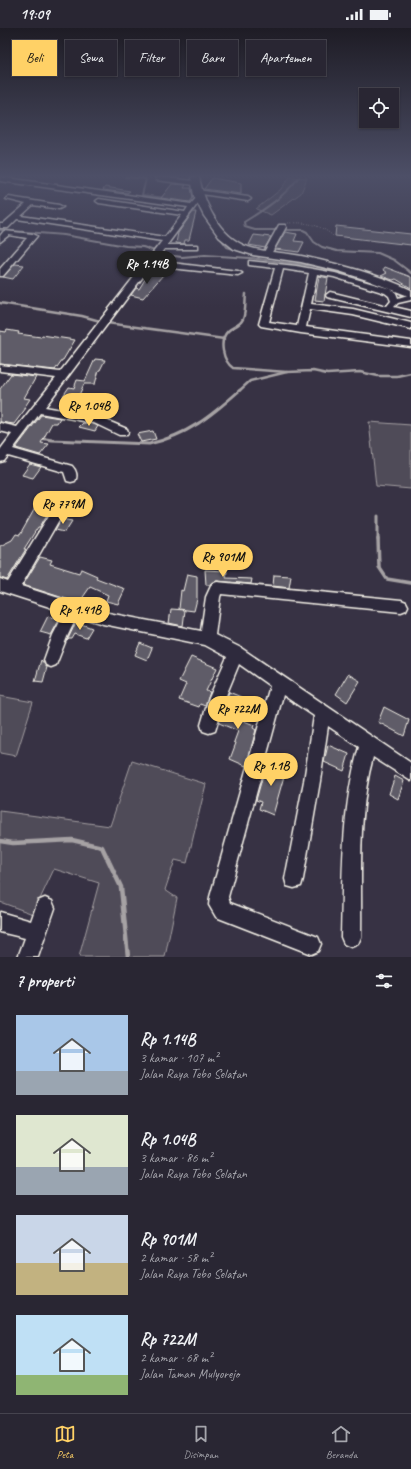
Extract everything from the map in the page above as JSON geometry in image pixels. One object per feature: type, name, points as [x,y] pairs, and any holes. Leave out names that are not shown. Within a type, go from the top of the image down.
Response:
[{"type":"main road","points":[[212,220],[228,240],[244,249],[267,254],[298,264],[386,282],[405,298]]},
{"type":"street","points":[[0,226],[5,226],[11,220]]},
{"type":"street","points":[[38,220],[166,239]]},
{"type":"street","points":[[71,478],[70,471],[68,469],[3,455],[182,220]]},
{"type":"street","points":[[267,254],[280,229]]},
{"type":"street","points":[[0,240],[7,233],[33,236],[0,274]]},
{"type":"street","points":[[159,250],[195,247]]},
{"type":"street","points":[[148,263],[238,273]]},
{"type":"street","points":[[252,263],[280,266],[298,264],[314,271],[335,275],[388,291],[393,295],[405,298]]},
{"type":"street","points":[[280,266],[264,324],[301,330],[411,341]]},
{"type":"street","points":[[301,330],[314,271]]},
{"type":"street","points":[[330,295],[411,314]]},
{"type":"street","points":[[390,309],[405,298]]},
{"type":"street","points":[[306,306],[352,312],[411,326]]},
{"type":"street","points":[[0,368],[63,376]]},
{"type":"street","points":[[37,410],[96,420],[123,432]]},
{"type":"street","points":[[0,427],[20,432]]},
{"type":"street","points":[[65,499],[4,589],[74,608],[103,618],[207,639],[236,653],[411,773]]},
{"type":"street","points":[[207,639],[213,597],[217,588],[401,606]]},
{"type":"street","points":[[51,660],[60,635],[74,608]]},
{"type":"street","points":[[209,725],[215,705],[236,653]]},
{"type":"street","points":[[279,682],[219,897],[220,905],[223,910],[311,944]]},
{"type":"street","points":[[294,879],[312,781],[322,713]]},
{"type":"street","points":[[351,937],[353,837],[361,764],[368,744]]},
{"type":"street","points":[[28,957],[45,908]]},
{"type":"street","points":[[0,922],[37,932]]},
{"type":"path","points":[[280,229],[288,223],[301,223],[320,226],[333,236]]},
{"type":"shaded area","points":[[369,422],[411,425],[411,489],[376,486]]},
{"type":"shaded area","points":[[0,696],[33,702],[16,756],[0,753]]},
{"type":"shaded area","points":[[132,761],[206,784],[187,863],[175,860],[165,890],[177,898],[165,957],[79,957],[99,883],[54,869],[33,914],[0,902],[0,811],[110,826]]},
{"type":"building","points":[[187,220],[194,220],[189,240],[185,240],[184,244],[176,243],[178,233]]},
{"type":"building","points":[[336,226],[411,234],[411,245],[335,236]]},
{"type":"building","points":[[285,232],[297,234],[294,241],[304,242],[299,252],[275,249]]},
{"type":"building","points":[[254,235],[271,237],[265,248],[249,245]]},
{"type":"building","points":[[15,264],[24,265],[13,279],[3,277]]},
{"type":"building","points":[[385,267],[411,277],[411,288],[396,279],[393,280],[381,276],[387,273],[383,270]]},
{"type":"building","points":[[149,273],[163,275],[143,298],[131,295],[136,288],[139,289]]},
{"type":"building","points":[[319,276],[328,278],[324,301],[315,300]]},
{"type":"building","points":[[7,330],[19,332],[18,334],[41,337],[42,335],[75,340],[55,370],[0,364],[0,331],[6,332]]},
{"type":"building","points":[[95,359],[105,360],[99,370],[95,384],[84,384],[75,404],[69,402],[71,396],[63,396],[69,387],[74,388],[77,380],[85,381]]},
{"type":"building","points":[[11,374],[36,377],[24,398],[30,399],[24,408],[26,408],[14,424],[0,422],[0,389]]},
{"type":"building","points":[[41,415],[60,418],[57,423],[52,423],[41,443],[49,444],[40,455],[16,448]]},
{"type":"building","points":[[83,423],[98,426],[95,431],[79,427]]},
{"type":"building","points":[[153,431],[156,439],[141,442],[137,434]]},
{"type":"building","points":[[30,464],[41,467],[33,478],[22,475]]},
{"type":"building","points":[[44,492],[58,495],[40,527],[38,527],[24,549],[26,549],[7,580],[0,578],[0,546],[12,540],[16,534],[20,535]]},
{"type":"building","points":[[61,519],[72,521],[65,532],[55,530]]},
{"type":"building","points":[[40,557],[52,560],[50,564],[79,573],[81,569],[97,576],[96,578],[125,589],[118,604],[106,601],[108,595],[90,587],[79,603],[23,585]]},
{"type":"building","points":[[205,570],[227,571],[226,578],[252,579],[251,584],[217,581],[211,583],[210,585],[206,585]]},
{"type":"building","points":[[187,574],[197,576],[197,599],[194,611],[179,609],[181,590],[183,591]]},
{"type":"building","points":[[274,575],[291,576],[289,588],[273,586]]},
{"type":"building","points":[[171,609],[185,610],[183,626],[169,623]]},
{"type":"building","points":[[48,616],[56,619],[58,616],[61,617],[51,635],[40,632]]},
{"type":"building","points":[[76,622],[92,628],[86,638],[75,634],[72,639],[67,641]]},
{"type":"building","points":[[140,643],[152,648],[147,660],[135,655]]},
{"type":"building","points":[[191,657],[217,668],[206,691],[210,692],[205,706],[200,704],[199,707],[179,700],[186,684],[179,681]]},
{"type":"building","points":[[41,660],[47,667],[43,682],[35,681]]},
{"type":"building","points":[[348,674],[360,681],[347,702],[336,694]]},
{"type":"building","points":[[229,692],[241,697],[232,716],[254,725],[253,728],[256,730],[246,766],[230,759],[236,743],[234,742],[238,731],[219,723]]},
{"type":"building","points":[[384,707],[409,720],[404,736],[378,722]]},
{"type":"building","points":[[328,745],[349,754],[344,771],[324,762]]},
{"type":"building","points":[[267,761],[286,769],[273,815],[259,809],[261,802],[256,800]]},
{"type":"building","points":[[395,776],[404,781],[398,799],[389,794]]},
{"type":"waterway","points":[[247,220],[244,222],[245,227],[255,230],[303,230],[307,232],[314,242],[322,247],[337,251],[378,253],[394,260],[410,272]]},
{"type":"waterway","points":[[210,224],[227,247],[259,257]]},
{"type":"waterway","points":[[0,230],[64,235],[126,246],[143,247],[166,255],[182,257],[205,255],[250,258],[314,266],[337,272]]},
{"type":"waterway","points":[[333,271],[370,281]]},
{"type":"waterway","points":[[394,290],[411,300]]},
{"type":"waterway","points":[[223,339],[228,331],[240,323],[243,319],[246,294]]},
{"type":"waterway","points":[[0,303],[82,316],[100,321]]},
{"type":"waterway","points":[[107,323],[223,339]]},
{"type":"waterway","points":[[223,339],[224,356],[233,368],[287,372]]},
{"type":"waterway","points":[[287,372],[313,371],[327,374],[360,372],[378,376],[397,376],[411,373]]},
{"type":"waterway","points":[[239,391],[250,381],[287,372]]},
{"type":"waterway","points":[[40,438],[52,440],[149,444],[187,430],[209,416],[240,390]]},
{"type":"waterway","points":[[378,516],[378,539]]},
{"type":"waterway","points":[[378,539],[379,567],[387,579],[411,583]]},
{"type":"waterway","points":[[0,841],[13,843],[72,840],[102,847],[121,887],[128,957]]}]
